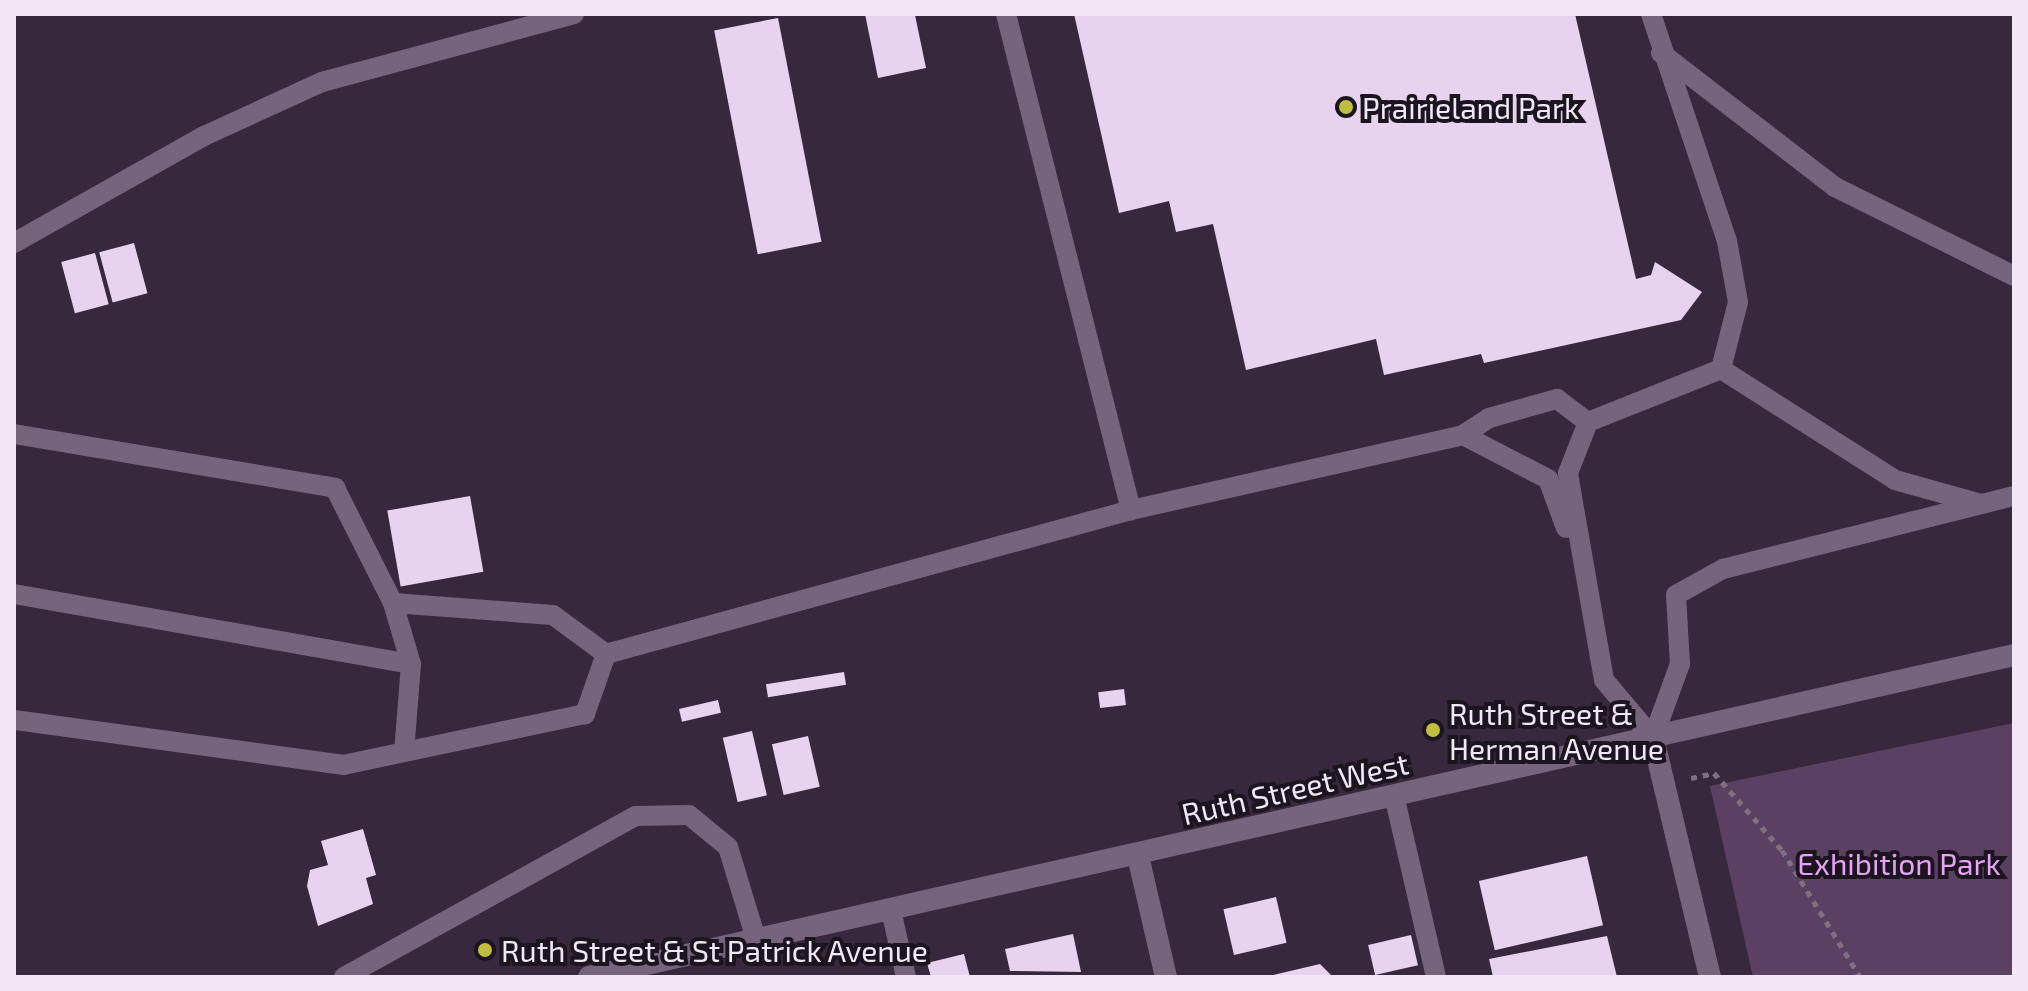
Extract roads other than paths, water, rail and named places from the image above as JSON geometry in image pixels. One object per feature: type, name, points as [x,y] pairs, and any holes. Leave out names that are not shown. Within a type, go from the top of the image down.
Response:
[{"type":"street","name":"Ruth Street West","points":[[589,977],[623,973],[756,939],[1138,856],[2014,655]]},
{"type":"street","points":[[1653,738],[1710,977]]},
{"type":"street","points":[[1138,856],[1166,977]]},
{"type":"lane","points":[[14,243],[204,136],[322,82],[574,14]]},
{"type":"lane","points":[[1006,14],[1131,510]]},
{"type":"lane","points":[[1651,14],[1661,53],[1727,241],[1738,302],[1721,369]]},
{"type":"lane","points":[[1661,53],[1835,187],[2014,276]]},
{"type":"lane","points":[[1721,369],[1588,422],[1568,473],[1577,557],[1604,680],[1653,738],[1680,664],[1676,595],[1723,569],[2014,496]]},
{"type":"lane","points":[[1721,369],[1895,480],[1982,504]]},
{"type":"lane","points":[[606,654],[1131,510],[1463,435],[1489,418],[1557,399],[1588,422]]},
{"type":"lane","points":[[14,434],[335,488],[393,603],[411,664],[404,752]]},
{"type":"lane","points":[[1463,435],[1548,479],[1577,557]]},
{"type":"lane","points":[[14,594],[411,664]]},
{"type":"lane","points":[[393,603],[553,615],[606,654]]},
{"type":"lane","points":[[14,720],[344,765],[585,714],[606,654]]},
{"type":"lane","points":[[1394,795],[1436,977]]},
{"type":"lane","points":[[344,977],[636,816],[689,815],[728,847],[756,939]]},
{"type":"lane","points":[[891,910],[906,977]]},
{"type":"place","name":"Prairieland Park","points":[[1346,107]]},
{"type":"place","name":"Ruth Street & Herman Avenue","points":[[1433,730]]},
{"type":"place","name":"Ruth Street & St Patrick Avenue","points":[[485,950]]},
{"type":"park label","name":"Exhibition Park","points":[[1899,863]]}]
